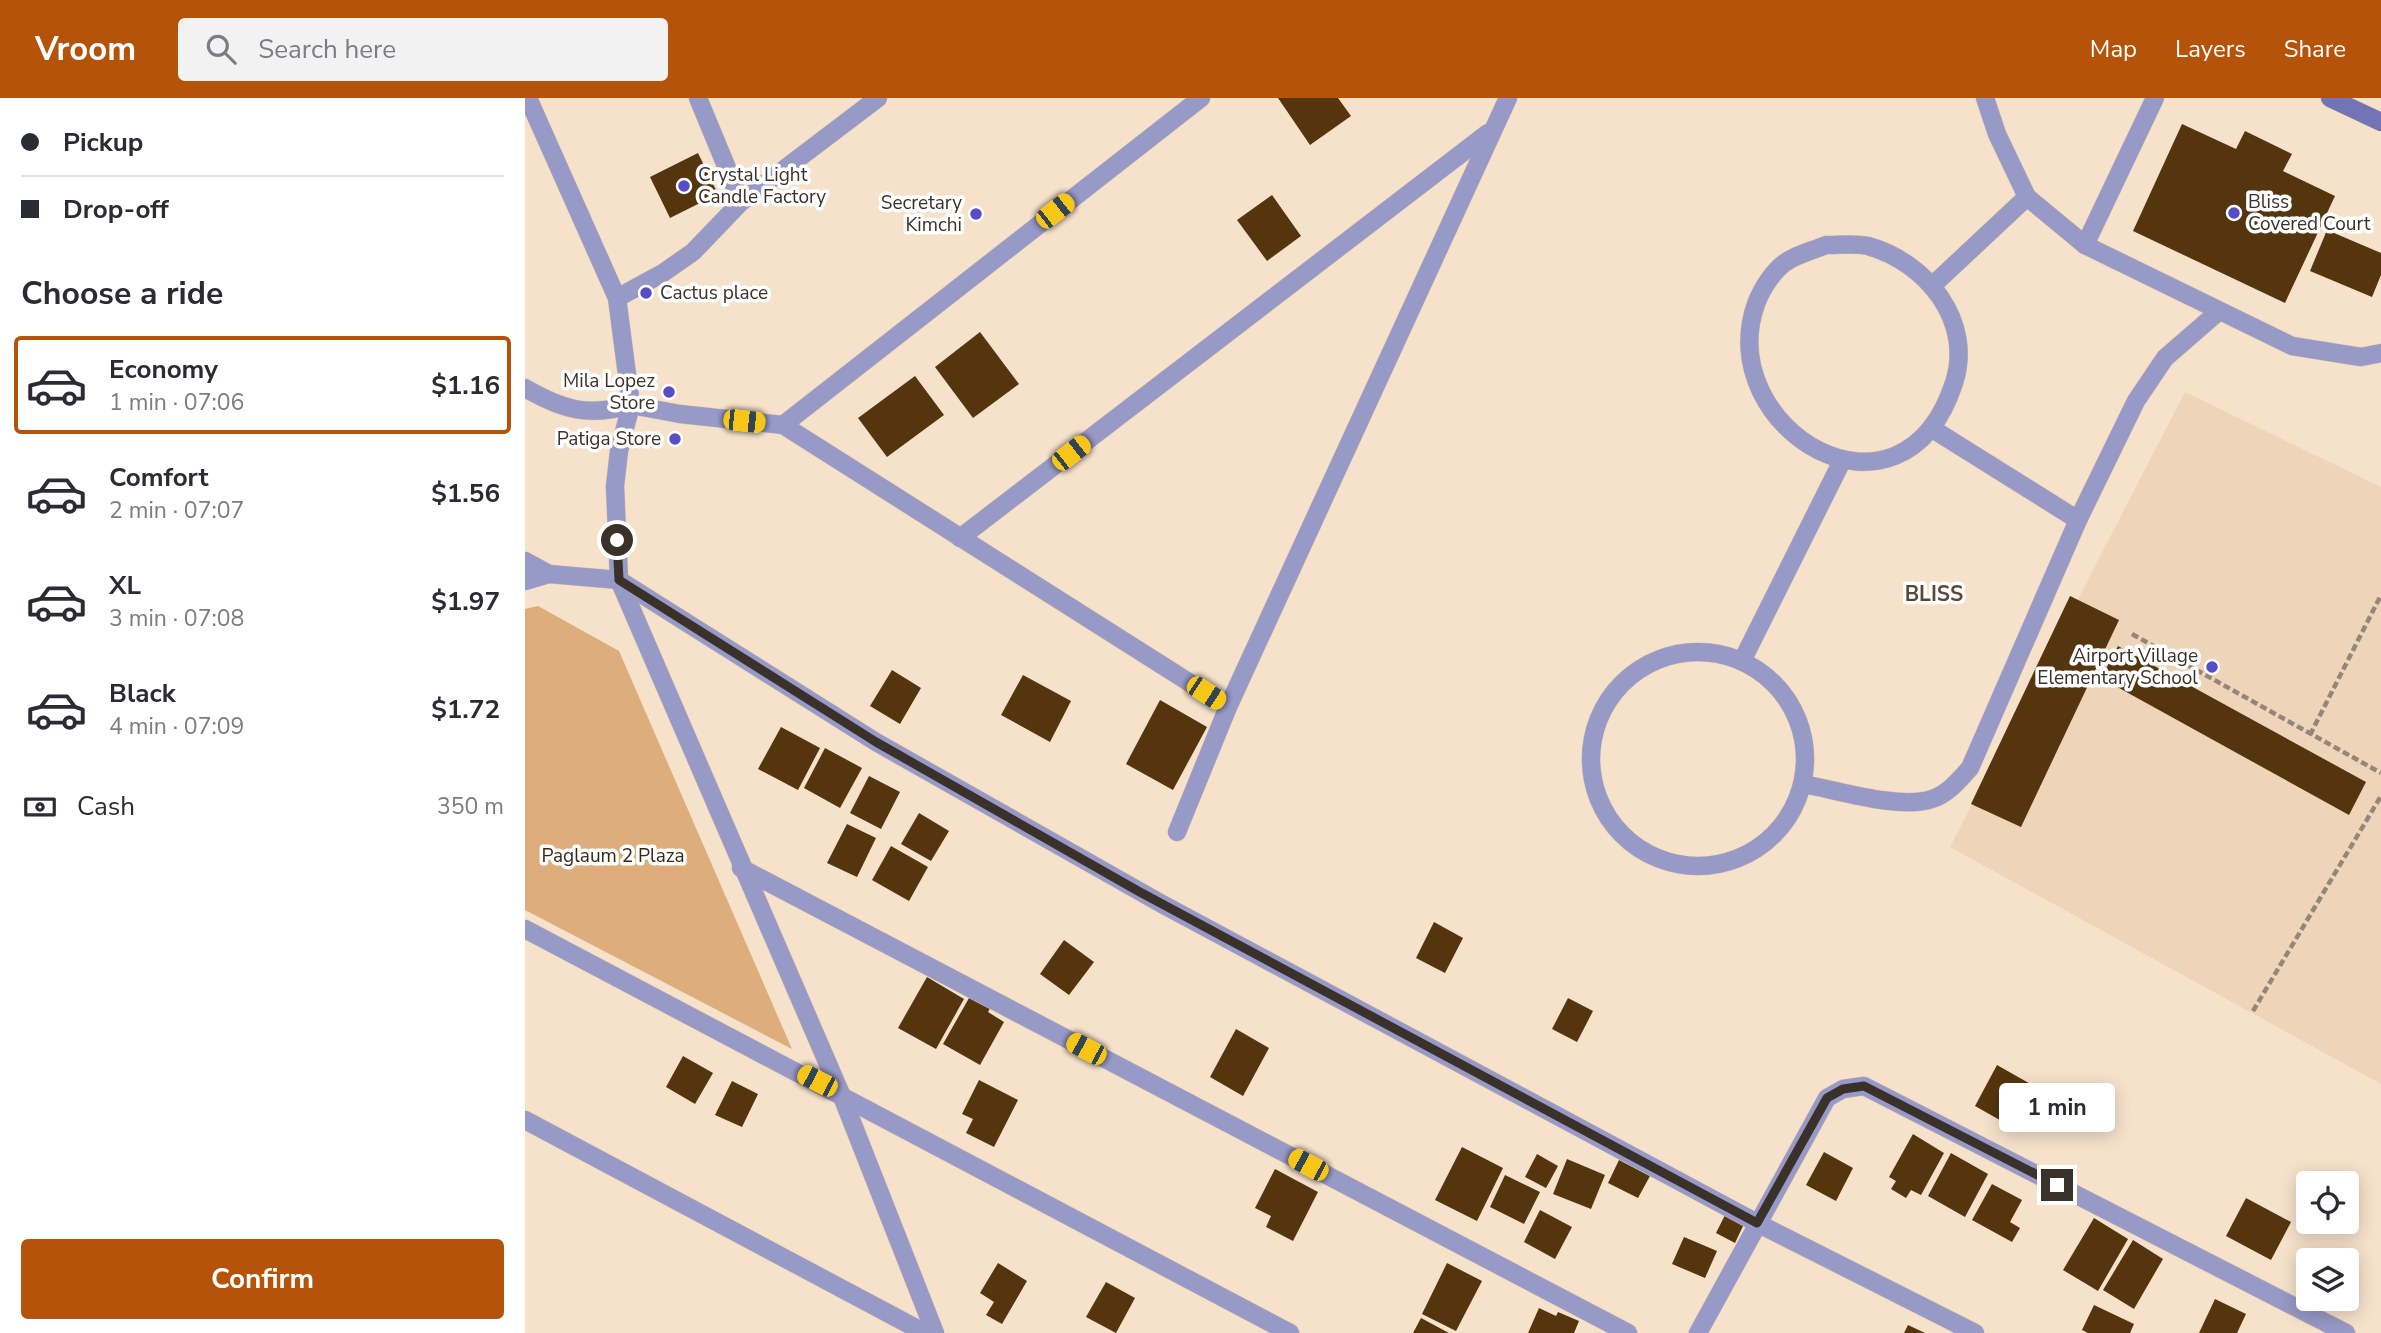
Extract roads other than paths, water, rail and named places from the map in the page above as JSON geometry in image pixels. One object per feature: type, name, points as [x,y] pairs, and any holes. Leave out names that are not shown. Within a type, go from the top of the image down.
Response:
[{"type":"main road","points":[[2330,98],[2381,122]]},
{"type":"street","points":[[528,98],[617,298],[631,405],[619,451],[615,486],[619,580],[741,868],[841,1094],[935,1333]]},
{"type":"street","points":[[698,98],[741,202]]},
{"type":"street","points":[[783,425],[1201,98]]},
{"type":"street","points":[[1177,832],[1228,707],[1490,130],[1508,98]]},
{"type":"street","points":[[1985,98],[1997,134],[2027,197],[2085,245],[2292,346],[2361,357],[2381,353]]},
{"type":"street","points":[[2085,245],[2155,98]]},
{"type":"street","points":[[617,298],[663,273],[693,252],[741,202],[872,100]]},
{"type":"street","points":[[960,538],[1490,130]]},
{"type":"street","points":[[1933,285],[2027,197]]},
{"type":"street","points":[[1826,245],[1865,245],[1903,259],[1933,285],[1950,313],[1958,344],[1957,375],[1946,405],[1931,428],[1910,448],[1889,459],[1866,464],[1842,461],[1809,446],[1781,423],[1761,393],[1751,358],[1750,322],[1762,289],[1789,260],[1826,245]]},
{"type":"street","points":[[1803,784],[1908,802],[1933,799],[1953,786],[1970,768],[2078,520],[2136,401],[2165,358],[2218,312]]},
{"type":"street","points":[[525,388],[550,402],[581,412],[610,411],[631,405],[680,414],[783,425],[1228,707]]},
{"type":"street","points":[[1931,428],[2078,520]]},
{"type":"street","points":[[1742,661],[1842,461]]},
{"type":"street","points":[[525,561],[549,574]]},
{"type":"street","points":[[525,581],[549,574],[619,580],[876,742],[1138,891],[1757,1223],[1975,1333]]},
{"type":"street","points":[[1708,652],[1742,661],[1772,682],[1794,712],[1805,748],[1803,784],[1789,817],[1766,843],[1736,861],[1701,867],[1666,863],[1635,847],[1610,822],[1595,791],[1590,756],[1596,721],[1614,690],[1641,667],[1673,654],[1708,652]]},
{"type":"street","points":[[741,868],[1628,1333]]},
{"type":"street","points":[[525,929],[1290,1333]]},
{"type":"street","points":[[1698,1333],[1827,1098],[1843,1089],[1864,1086],[2346,1333]]},
{"type":"street","points":[[525,1120],[925,1333]]},
{"type":"place","name":"Crystal Light Candle Factory","points":[[684,186]]},
{"type":"place","name":"Bliss Covered Court","points":[[2234,213]]},
{"type":"place","name":"Secretary Kimchi","points":[[976,214]]},
{"type":"place","name":"Cactus place","points":[[646,293]]},
{"type":"place","name":"Mila Lopez Store","points":[[669,392]]},
{"type":"place","name":"Patiga Store","points":[[675,439]]},
{"type":"place","name":"Airport Village Elementary School","points":[[2212,667]]},
{"type":"district","name":"BLISS","points":[[1934,594]]},
{"type":"park label","name":"Paglaum 2 Plaza","points":[[613,856]]}]
